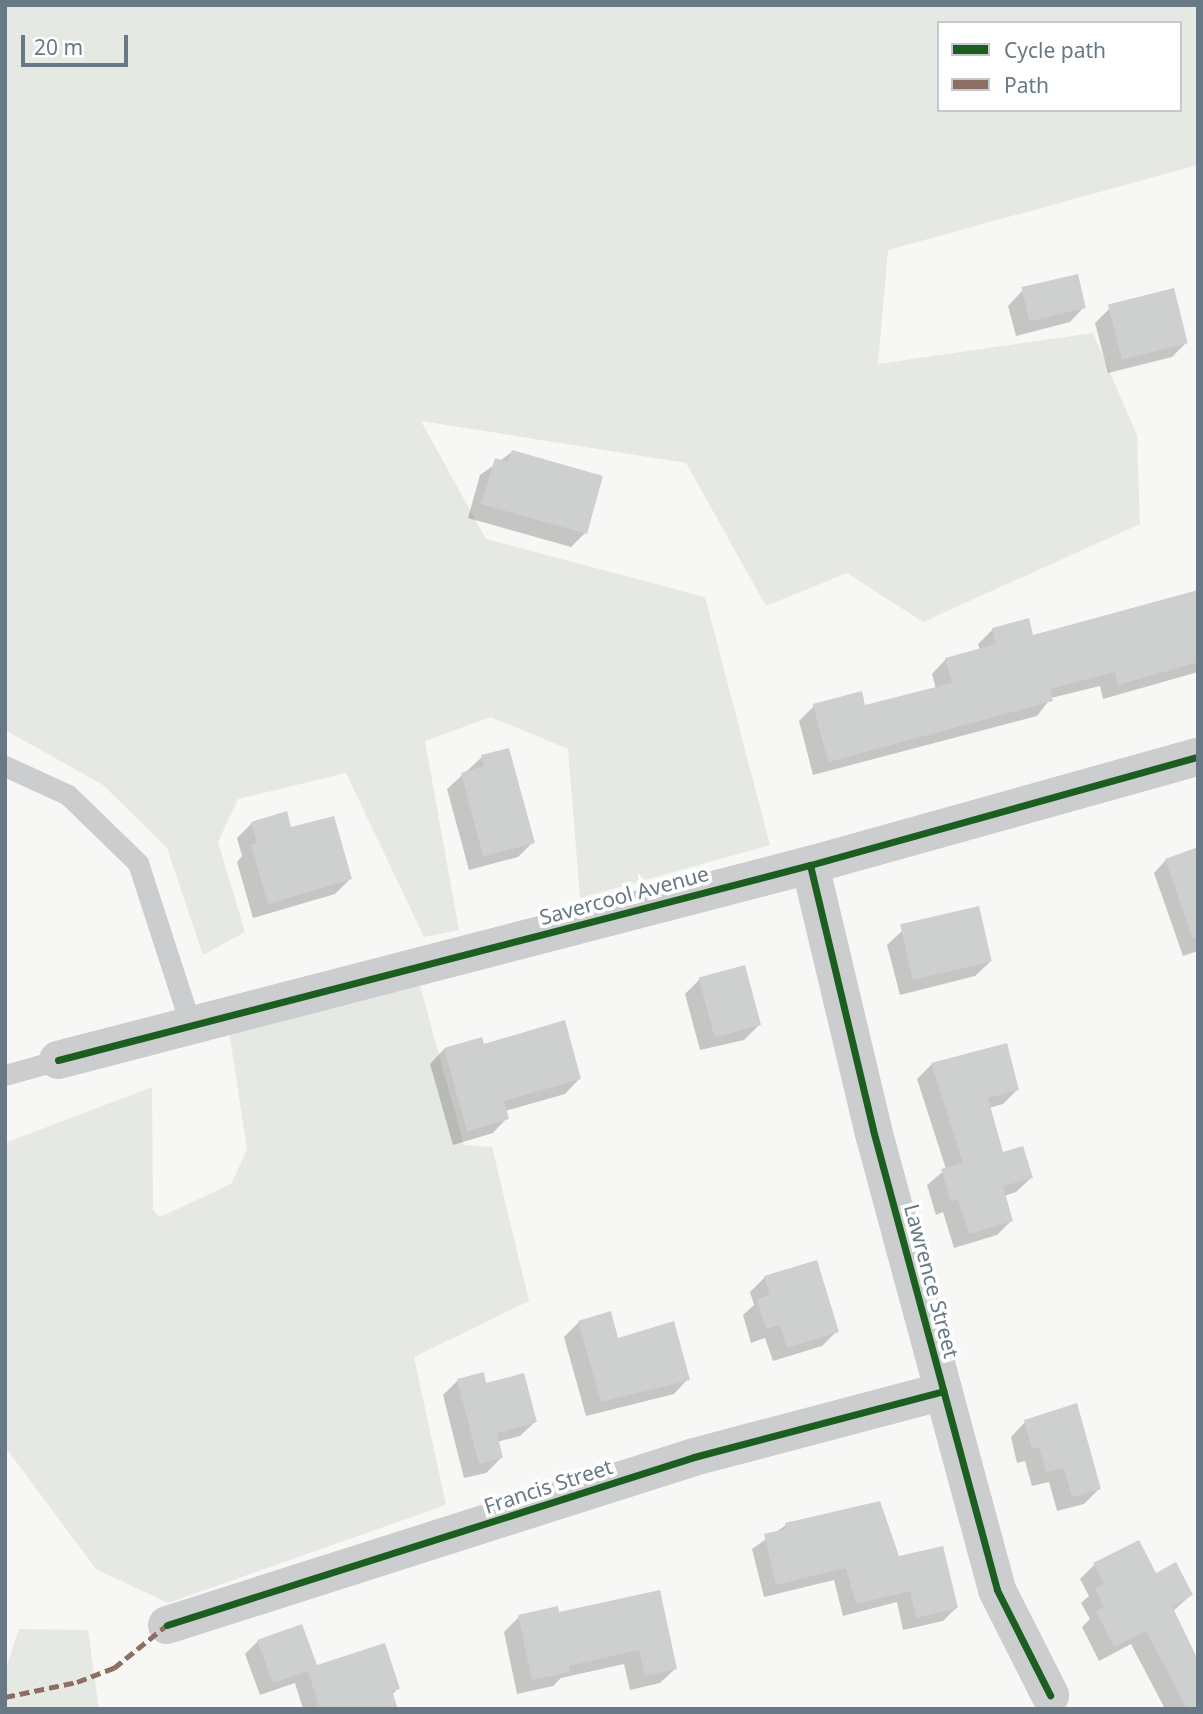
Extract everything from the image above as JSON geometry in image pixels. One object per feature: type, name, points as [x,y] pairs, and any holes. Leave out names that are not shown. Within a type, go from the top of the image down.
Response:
[{"type":"street","name":"Savercool Avenue","points":[[58,1060],[810,865],[1198,757]]},
{"type":"street","name":"Lawrence Street","points":[[810,865],[943,1391],[997,1590],[1050,1695]]},
{"type":"street","name":"Francis Street","points":[[167,1625],[694,1457],[943,1391]]},
{"type":"lane","points":[[5,766],[68,795],[138,863],[191,1026]]},
{"type":"lane","points":[[5,1075],[58,1060]]},
{"type":"shaded area","points":[[5,5],[1198,5],[1198,165],[888,250],[878,364],[1093,333],[1137,435],[1140,524],[923,622],[847,573],[766,606],[686,463],[421,421],[486,539],[705,597],[770,845],[580,898],[568,749],[491,717],[425,741],[459,930],[424,937],[346,773],[238,799],[218,842],[245,932],[203,955],[167,848],[103,785],[5,730]]},
{"type":"shaded area","points":[[420,986],[464,1145],[492,1147],[529,1301],[414,1357],[446,1505],[168,1603],[96,1569],[5,1447],[5,1143],[152,1087],[153,1210],[160,1217],[231,1184],[247,1150],[229,1031]]},
{"type":"shaded area","points":[[19,1629],[88,1630],[99,1709],[5,1709],[5,1671]]},
{"type":"building","points":[[1078,274],[1086,308],[1029,321],[1021,287]]},
{"type":"building","points":[[1174,288],[1188,343],[1122,360],[1108,304]]},
{"type":"building","points":[[512,450],[603,476],[587,534],[481,504],[495,458],[508,462]]},
{"type":"building","points":[[1198,590],[1198,662],[1118,685],[1115,672],[1050,689],[1053,701],[828,762],[813,704],[862,691],[865,705],[952,683],[945,658],[996,644],[992,628],[1029,618],[1033,635]]},
{"type":"building","points":[[509,748],[535,843],[483,856],[461,773],[484,766],[481,755]]},
{"type":"building","points":[[287,811],[291,827],[334,816],[352,879],[268,904],[251,845],[257,843],[251,822]]},
{"type":"building","points":[[1198,847],[1198,938],[1193,939],[1165,859]]},
{"type":"building","points":[[979,906],[992,962],[913,980],[900,924]]},
{"type":"building","points":[[745,965],[761,1025],[715,1037],[699,977]]},
{"type":"building","points":[[565,1020],[581,1079],[504,1101],[509,1119],[467,1131],[444,1048],[482,1037],[484,1044]]},
{"type":"building","points":[[1007,1043],[1019,1090],[988,1098],[1003,1152],[1023,1146],[1033,1178],[1003,1186],[1013,1221],[969,1234],[958,1199],[951,1201],[941,1169],[963,1163],[931,1063]]},
{"type":"building","points":[[817,1260],[839,1332],[787,1348],[780,1325],[766,1329],[757,1299],[770,1295],[764,1276]]},
{"type":"building","points":[[611,1311],[618,1338],[674,1321],[690,1380],[601,1402],[578,1321]]},
{"type":"building","points":[[484,1372],[486,1383],[524,1373],[537,1422],[497,1433],[503,1458],[479,1464],[457,1379]]},
{"type":"building","points":[[1077,1403],[1101,1489],[1072,1497],[1064,1468],[1046,1472],[1039,1447],[1032,1449],[1024,1420]]},
{"type":"building","points":[[880,1501],[899,1556],[943,1546],[958,1608],[916,1618],[910,1591],[856,1604],[846,1568],[776,1585],[764,1534],[786,1529],[785,1523]]},
{"type":"building","points":[[1139,1540],[1156,1573],[1176,1562],[1193,1595],[1172,1606],[1198,1660],[1198,1709],[1187,1709],[1146,1631],[1114,1647],[1096,1611],[1104,1607],[1095,1588],[1104,1584],[1093,1563]]},
{"type":"building","points":[[660,1590],[677,1669],[645,1676],[639,1650],[569,1666],[570,1672],[532,1680],[518,1615],[558,1606],[559,1612]]},
{"type":"building","points":[[302,1624],[317,1665],[385,1643],[400,1689],[392,1691],[398,1709],[320,1709],[308,1671],[273,1683],[257,1640]]},
{"type":"marked path","points":[[5,1697],[77,1682],[114,1668],[167,1625]]},
{"type":"cycle path","points":[[58,1060],[810,865],[1198,757]]},
{"type":"cycle path","points":[[810,865],[873,1130],[997,1590],[1050,1695]]},
{"type":"cycle path","points":[[167,1625],[694,1457],[943,1391]]}]
